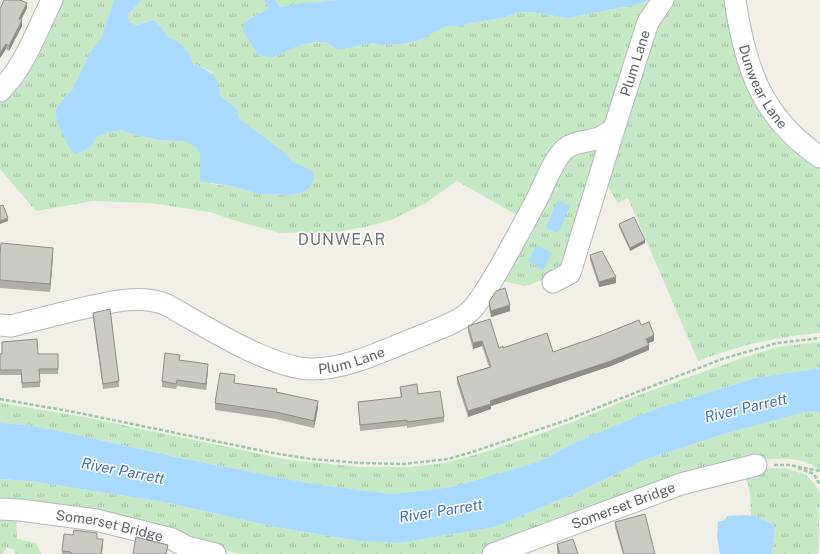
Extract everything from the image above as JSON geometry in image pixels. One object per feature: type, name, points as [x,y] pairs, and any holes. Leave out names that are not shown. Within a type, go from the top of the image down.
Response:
[{"type":"street","points":[[0,91],[11,80],[22,62],[52,0]]},
{"type":"street","name":"Plum Lane","points":[[553,282],[570,273],[648,22],[663,0]]},
{"type":"street","name":"Dunwear Lane","points":[[735,0],[739,27],[747,59],[753,78],[762,96],[774,114],[792,134],[820,157]]},
{"type":"street","name":"Plum Lane","points":[[0,325],[11,326],[118,301],[160,301],[246,348],[295,368],[329,368],[351,362],[450,324],[468,313],[488,288],[556,162],[565,149],[576,143],[597,139],[614,129]]},
{"type":"street","name":"Somerset Bridge","points":[[493,554],[681,484],[756,465]]},
{"type":"street","name":"Somerset Bridge","points":[[0,509],[20,510],[96,520],[172,539],[187,547],[215,554]]},
{"type":"path","points":[[0,399],[74,412],[274,453],[311,459],[361,464],[411,463],[448,459],[520,437],[722,359],[777,343],[820,338]]},
{"type":"path","points":[[756,465],[789,465],[820,471]]},
{"type":"path","points":[[789,465],[814,474],[820,485]]},
{"type":"green space","points":[[59,0],[114,0],[101,38],[91,51],[72,90],[58,105],[55,113],[58,125],[64,136],[96,137],[109,132],[122,130],[158,140],[185,141],[196,148],[200,155],[200,172],[212,184],[235,187],[259,194],[287,195],[301,165],[292,162],[286,154],[239,118],[236,108],[220,96],[212,72],[192,63],[190,54],[179,42],[167,36],[154,20],[136,25],[129,22],[128,14],[142,0],[264,0],[269,8],[245,21],[273,57],[301,45],[316,42],[325,42],[332,47],[355,47],[362,44],[372,43],[381,45],[400,44],[448,26],[463,26],[469,23],[503,18],[519,12],[531,12],[567,18],[639,4],[649,0],[657,0],[609,122],[581,136],[520,217],[457,181],[424,204],[391,220],[337,232],[280,233],[210,212],[150,203],[93,201],[36,211],[0,169],[0,104],[17,89],[26,78]]},
{"type":"green space","points":[[275,0],[340,0],[301,3],[280,7]]},
{"type":"green space","points":[[668,0],[726,0],[733,51],[745,84],[753,99],[808,160],[820,168],[820,333],[804,334],[758,342],[698,361],[628,198],[618,203],[603,179],[647,43]]},
{"type":"green space","points":[[600,149],[565,266],[546,279],[525,286],[497,280],[569,152]]},
{"type":"green space","points":[[820,342],[820,368],[756,378],[655,409],[578,441],[538,462],[452,487],[392,494],[313,484],[175,457],[27,425],[0,423],[0,403],[84,417],[289,460],[360,467],[411,467],[444,463],[482,453],[537,435],[639,395],[742,358],[778,347]]},
{"type":"green space","points":[[809,411],[820,412],[820,472],[807,463],[799,460],[757,460],[575,518],[482,554],[242,554],[0,505],[0,479],[30,481],[164,502],[275,527],[359,541],[399,543],[495,527],[587,488],[644,460],[730,432]]},
{"type":"green space","points":[[772,468],[789,469],[806,475],[820,492],[818,554],[771,554],[775,532],[773,524],[751,515],[748,484],[743,476],[753,470]]},
{"type":"green space","points":[[0,513],[16,513],[17,539],[36,543],[41,554],[15,554],[13,549],[7,548],[3,554],[0,554]]},
{"type":"water","points":[[114,0],[142,0],[128,14],[129,22],[136,25],[154,20],[167,36],[179,42],[190,54],[192,63],[213,74],[217,82],[220,96],[236,108],[239,118],[286,154],[292,162],[313,172],[314,178],[310,187],[301,193],[287,195],[259,194],[235,187],[200,181],[200,155],[196,148],[185,141],[158,140],[122,130],[109,132],[96,137],[93,144],[75,154],[69,147],[58,125],[55,113],[58,105],[72,90],[91,51],[101,38]]},
{"type":"water","points":[[264,0],[275,0],[280,7],[301,3],[340,0],[649,0],[639,4],[567,18],[531,12],[519,12],[503,18],[469,23],[463,26],[448,26],[420,40],[400,44],[381,45],[372,43],[338,50],[325,42],[316,42],[301,45],[273,57],[259,56],[243,31],[244,22],[269,8]]},
{"type":"water","points":[[558,200],[570,206],[558,233],[546,228]]},
{"type":"water","points":[[537,245],[552,253],[543,270],[528,261]]},
{"type":"water","name":"River Parrett","points":[[820,368],[820,412],[809,411],[730,432],[644,460],[587,488],[495,527],[399,543],[359,541],[275,527],[164,502],[30,481],[0,479],[0,423],[27,425],[175,457],[313,484],[392,494],[452,487],[538,462],[578,441],[655,409],[756,378]]},
{"type":"water","points":[[727,516],[756,516],[774,525],[775,532],[771,554],[720,554],[717,536],[718,522],[725,520]]},
{"type":"building","points":[[4,0],[20,0],[27,3],[19,19],[22,20],[9,46],[6,44],[0,53],[0,9]]},
{"type":"building","points":[[3,205],[8,218],[0,221],[0,206]]},
{"type":"building","points":[[634,217],[645,240],[630,248],[619,224]]},
{"type":"building","points":[[1,243],[53,248],[50,284],[0,280]]},
{"type":"building","points":[[602,251],[616,277],[599,282],[590,255]]},
{"type":"building","points":[[505,288],[510,305],[491,311],[489,302],[496,291]]},
{"type":"building","points":[[110,309],[119,381],[103,384],[93,313]]},
{"type":"building","points":[[490,319],[499,348],[547,333],[553,352],[639,320],[641,325],[649,322],[654,335],[646,339],[649,345],[611,361],[490,401],[491,404],[468,411],[457,377],[491,367],[482,341],[473,343],[468,326]]},
{"type":"building","points":[[37,339],[38,354],[58,354],[58,369],[39,369],[40,382],[22,383],[21,370],[0,370],[2,342]]},
{"type":"building","points":[[165,353],[180,355],[179,360],[208,364],[206,384],[177,380],[176,384],[162,381]]},
{"type":"building","points":[[220,373],[235,375],[234,383],[277,389],[276,392],[318,401],[314,421],[276,412],[215,403]]},
{"type":"building","points":[[417,384],[418,394],[440,391],[444,417],[407,422],[407,420],[360,425],[358,402],[402,397],[400,387]]},
{"type":"building","points":[[645,514],[655,554],[624,554],[615,522]]},
{"type":"building","points":[[74,530],[97,533],[97,539],[103,539],[101,554],[71,554],[71,552],[62,551],[64,534],[73,535]]},
{"type":"building","points":[[136,537],[168,545],[166,554],[133,554]]},
{"type":"building","points":[[573,539],[578,554],[560,554],[557,544]]},
{"type":"district","name":"DUNWEAR","points":[[342,239]]}]
